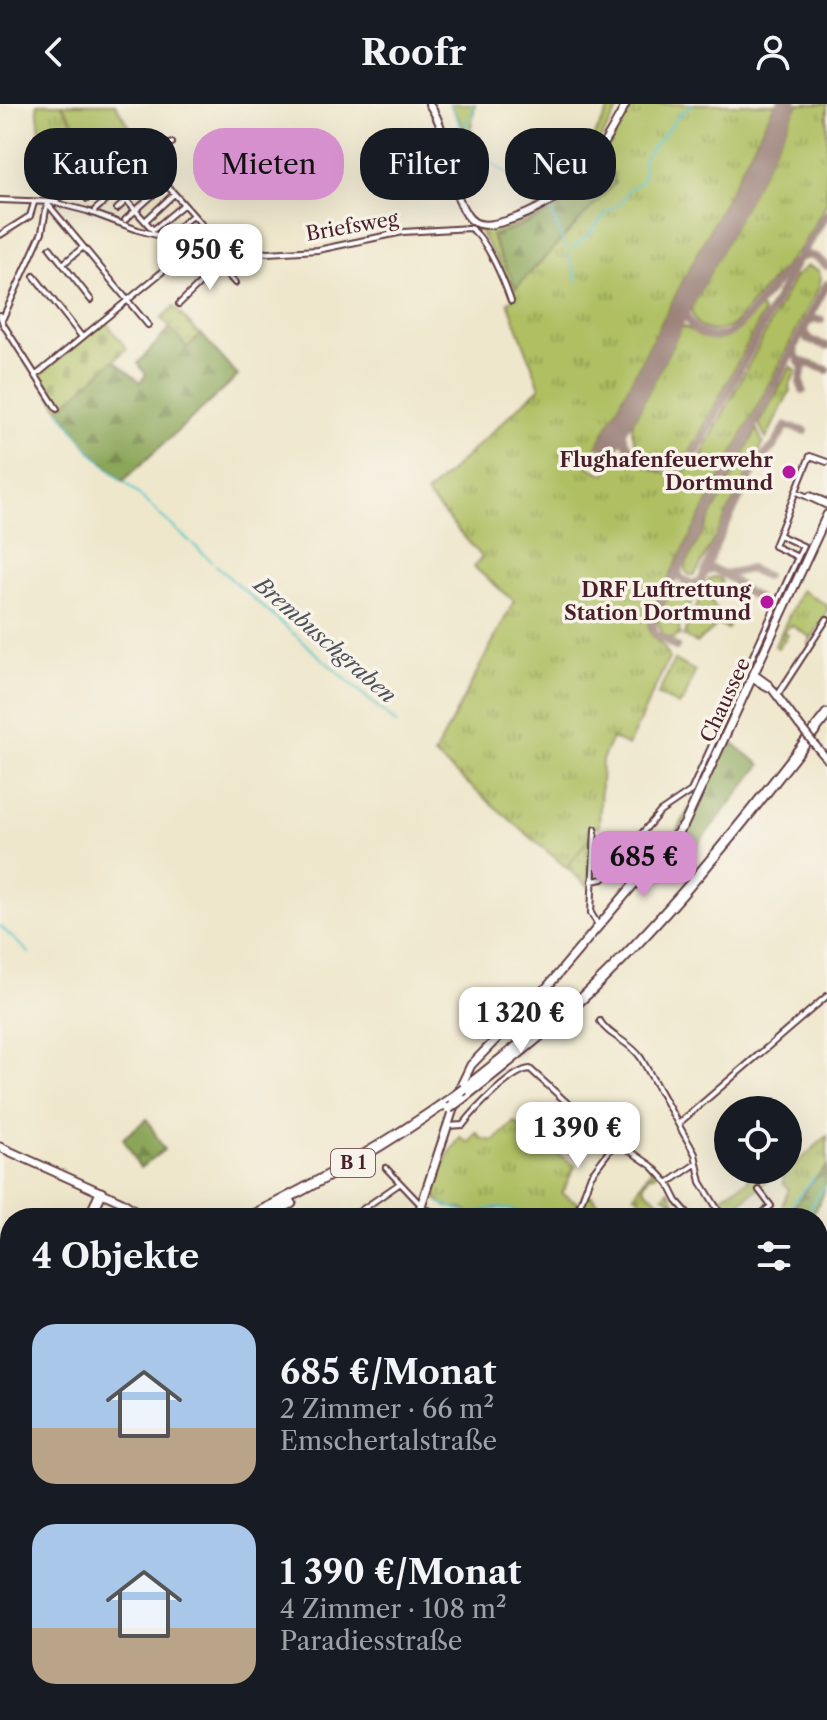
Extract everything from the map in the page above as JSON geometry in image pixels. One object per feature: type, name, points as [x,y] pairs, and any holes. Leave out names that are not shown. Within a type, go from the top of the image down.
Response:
[{"type":"highway","name":"B 1","points":[[267,1208],[338,1172],[457,1098],[547,1023],[647,924],[750,803],[827,704]]},
{"type":"highway","name":"B 1","points":[[281,1208],[354,1169],[457,1098],[563,1016],[652,928],[740,825],[827,714]]},
{"type":"highway","points":[[95,1208],[103,1194]]},
{"type":"main road","name":"Chaussee","points":[[421,1206],[461,1084],[471,1065],[534,1001],[664,851],[689,817],[827,515]]},
{"type":"main road","points":[[0,1147],[131,1208]]},
{"type":"street","points":[[429,104],[443,131],[462,205],[510,298]]},
{"type":"street","points":[[472,225],[513,219],[535,210],[566,190],[598,155],[626,104]]},
{"type":"street","points":[[177,197],[219,244],[212,256]]},
{"type":"street","name":"Briefsweg","points":[[0,200],[49,203],[87,211],[176,241],[216,248],[283,253],[327,248],[403,232],[472,225]]},
{"type":"street","points":[[54,200],[49,203],[42,232],[1,318],[57,409]]},
{"type":"street","points":[[95,210],[106,200]]},
{"type":"street","points":[[117,209],[127,200],[154,230],[184,204]]},
{"type":"street","points":[[125,220],[148,200]]},
{"type":"street","points":[[145,221],[168,200]]},
{"type":"street","points":[[0,235],[30,216],[34,203]]},
{"type":"street","points":[[49,203],[148,325]]},
{"type":"street","points":[[169,235],[193,215]]},
{"type":"street","points":[[35,376],[163,270],[176,241]]},
{"type":"street","points":[[201,245],[235,283]]},
{"type":"street","points":[[63,264],[83,247]]},
{"type":"street","points":[[50,248],[91,300]]},
{"type":"street","points":[[179,304],[219,265]]},
{"type":"street","points":[[34,276],[82,337]]},
{"type":"street","points":[[798,557],[774,546],[809,457],[812,455],[827,462]]},
{"type":"street","points":[[797,492],[801,491],[827,504]]},
{"type":"street","points":[[592,881],[603,879],[659,814],[691,791],[803,546],[779,534]]},
{"type":"street","points":[[777,696],[827,619]]},
{"type":"street","points":[[754,677],[777,696],[827,759]]},
{"type":"street","points":[[747,692],[767,687]]},
{"type":"street","points":[[595,829],[591,916],[599,926]]},
{"type":"street","points":[[678,1124],[827,996]]},
{"type":"street","points":[[600,1021],[605,1028],[636,1049],[695,1154],[703,1188],[716,1208]]},
{"type":"street","points":[[447,1126],[463,1125],[477,1108],[519,1071],[527,1068],[587,1121],[652,1166],[668,1183],[683,1208]]},
{"type":"street","points":[[577,1149],[566,1142],[587,1121]]},
{"type":"street","points":[[579,1208],[591,1175],[616,1142]]},
{"type":"street","points":[[668,1183],[697,1163]]},
{"type":"street","points":[[386,1168],[425,1208]]},
{"type":"street","points":[[364,1208],[399,1184]]},
{"type":"street","points":[[759,1190],[773,1208]]},
{"type":"green space","points":[[37,104],[61,104],[76,128],[40,128]]},
{"type":"green space","points":[[62,104],[115,104],[130,128],[77,128]]},
{"type":"green space","points":[[450,104],[475,104],[471,128],[464,128]]},
{"type":"green space","points":[[612,104],[621,104],[608,128],[599,128]]},
{"type":"green space","points":[[631,104],[775,104],[587,466],[605,475],[618,450],[660,472],[680,472],[690,467],[700,458],[794,278],[807,266],[818,270],[821,278],[650,614],[648,623],[651,635],[669,658],[628,746],[612,738],[602,760],[599,827],[592,827],[591,836],[567,868],[434,755],[514,601],[474,567],[482,557],[426,494],[540,387],[508,302],[515,298],[498,261],[478,229],[508,227],[523,222],[561,200],[616,200],[616,132]]},
{"type":"green space","points":[[798,104],[827,104],[827,203],[802,246],[733,325],[707,330],[697,323],[691,309]]},
{"type":"green space","points":[[568,200],[599,200],[516,288],[492,235],[525,224]]},
{"type":"green space","points":[[174,307],[200,335],[187,347],[161,318]]},
{"type":"green space","points":[[758,308],[762,309],[763,314],[691,451],[672,460],[661,460],[642,451],[636,443],[633,422],[682,326],[718,338],[732,332]]},
{"type":"green space","points":[[105,321],[127,349],[59,409],[38,376]]},
{"type":"green space","points":[[170,328],[187,347],[201,334],[238,376],[123,481],[90,450],[59,409],[113,359],[140,382],[146,375],[138,363]]},
{"type":"green space","points":[[791,366],[796,371],[790,391],[766,439],[759,424]]},
{"type":"green space","points":[[757,429],[763,444],[698,570],[694,575],[689,575],[685,570],[686,564]]},
{"type":"green space","points":[[714,577],[722,582],[711,599],[716,611],[724,616],[735,612],[727,629],[717,624],[697,643],[683,636],[709,579]]},
{"type":"green space","points":[[703,584],[679,628],[680,635],[672,639],[663,635],[657,621],[671,593],[679,586]]},
{"type":"green space","points":[[801,590],[827,605],[827,613],[808,644],[810,637],[791,625],[784,632],[788,635],[778,648],[775,646]]},
{"type":"green space","points":[[674,660],[695,671],[685,698],[679,705],[658,695]]},
{"type":"green space","points":[[727,739],[761,765],[681,865],[666,851]]},
{"type":"green space","points":[[591,836],[588,886],[567,868]]},
{"type":"green space","points":[[147,1119],[164,1150],[140,1168],[123,1138]]},
{"type":"green space","points":[[514,1122],[575,1166],[562,1193],[578,1203],[577,1208],[454,1208],[447,1207],[430,1194],[439,1170],[460,1137],[469,1143],[476,1132],[482,1139],[494,1141]]},
{"type":"green space","points":[[827,1136],[827,1166],[793,1208],[783,1208],[789,1189],[784,1184],[802,1184],[802,1159]]},
{"type":"green space","points":[[827,1166],[825,1188],[816,1208],[793,1208]]},
{"type":"green space","points":[[652,1168],[657,1173],[650,1175],[644,1184],[645,1189],[668,1208],[633,1208],[640,1197],[634,1195]]},
{"type":"green space","points":[[742,1184],[763,1184],[734,1208],[718,1208],[725,1203],[722,1196]]},
{"type":"green space","points":[[669,1190],[676,1204],[673,1208],[668,1208],[672,1202],[663,1197]]},
{"type":"green space","points":[[584,1195],[592,1196],[602,1208],[579,1208]]},
{"type":"waterway","points":[[450,104],[467,138],[483,158],[505,172]]},
{"type":"waterway","points":[[472,118],[473,104]]},
{"type":"waterway","points":[[573,248],[607,212],[621,203],[629,189],[642,180],[647,154],[692,104]]},
{"type":"waterway","points":[[466,119],[468,128]]},
{"type":"waterway","points":[[551,211],[566,249]]},
{"type":"waterway","points":[[568,253],[578,281]]},
{"type":"waterway","name":"Brembuschgraben","points":[[59,410],[91,452],[121,480]]},
{"type":"waterway","name":"Brembuschgraben","points":[[125,482],[150,505]]},
{"type":"waterway","name":"Brembuschgraben","points":[[152,507],[158,513]]},
{"type":"waterway","name":"Brembuschgraben","points":[[160,515],[190,542]]},
{"type":"waterway","name":"Brembuschgraben","points":[[193,544],[212,562]]},
{"type":"waterway","name":"Brembuschgraben","points":[[216,565],[230,578]]},
{"type":"waterway","name":"Brembuschgraben","points":[[231,579],[397,724]]},
{"type":"waterway","points":[[0,926],[29,953]]},
{"type":"waterway","points":[[790,1208],[814,1177]]},
{"type":"waterway","points":[[810,1208],[827,1185]]},
{"type":"waterway","points":[[440,1203],[453,1208]]},
{"type":"waterway","points":[[494,1208],[502,1208]]},
{"type":"taxiway","points":[[624,416],[622,429],[625,441],[643,459],[668,467],[681,466],[692,460],[798,259],[827,214]]},
{"type":"taxiway","points":[[798,259],[810,256],[827,266]]},
{"type":"taxiway","points":[[686,296],[686,315],[690,324],[708,336],[724,336],[743,321],[792,263]]},
{"type":"taxiway","points":[[676,647],[655,634],[652,623],[655,614],[827,284]]},
{"type":"taxiway","points":[[812,341],[805,333],[806,324],[813,319],[821,320]]},
{"type":"taxiway","points":[[807,339],[827,346]]},
{"type":"taxiway","points":[[794,346],[803,368],[800,382],[803,390]]},
{"type":"taxiway","points":[[798,360],[827,370]]},
{"type":"taxiway","points":[[678,570],[680,578],[692,584],[701,581],[717,542],[759,461],[774,446],[786,426],[805,431]]},
{"type":"taxiway","points":[[706,571],[713,569],[720,572],[756,597]]},
{"type":"taxiway","points":[[726,574],[749,569],[766,576]]},
{"type":"runway","points":[[609,446],[787,104]]},
{"type":"place","name":"Flughafenfeuerwehr Dortmund","points":[[789,472]]},
{"type":"place","name":"DRF Luftrettung Station Dortmund","points":[[767,602]]}]
